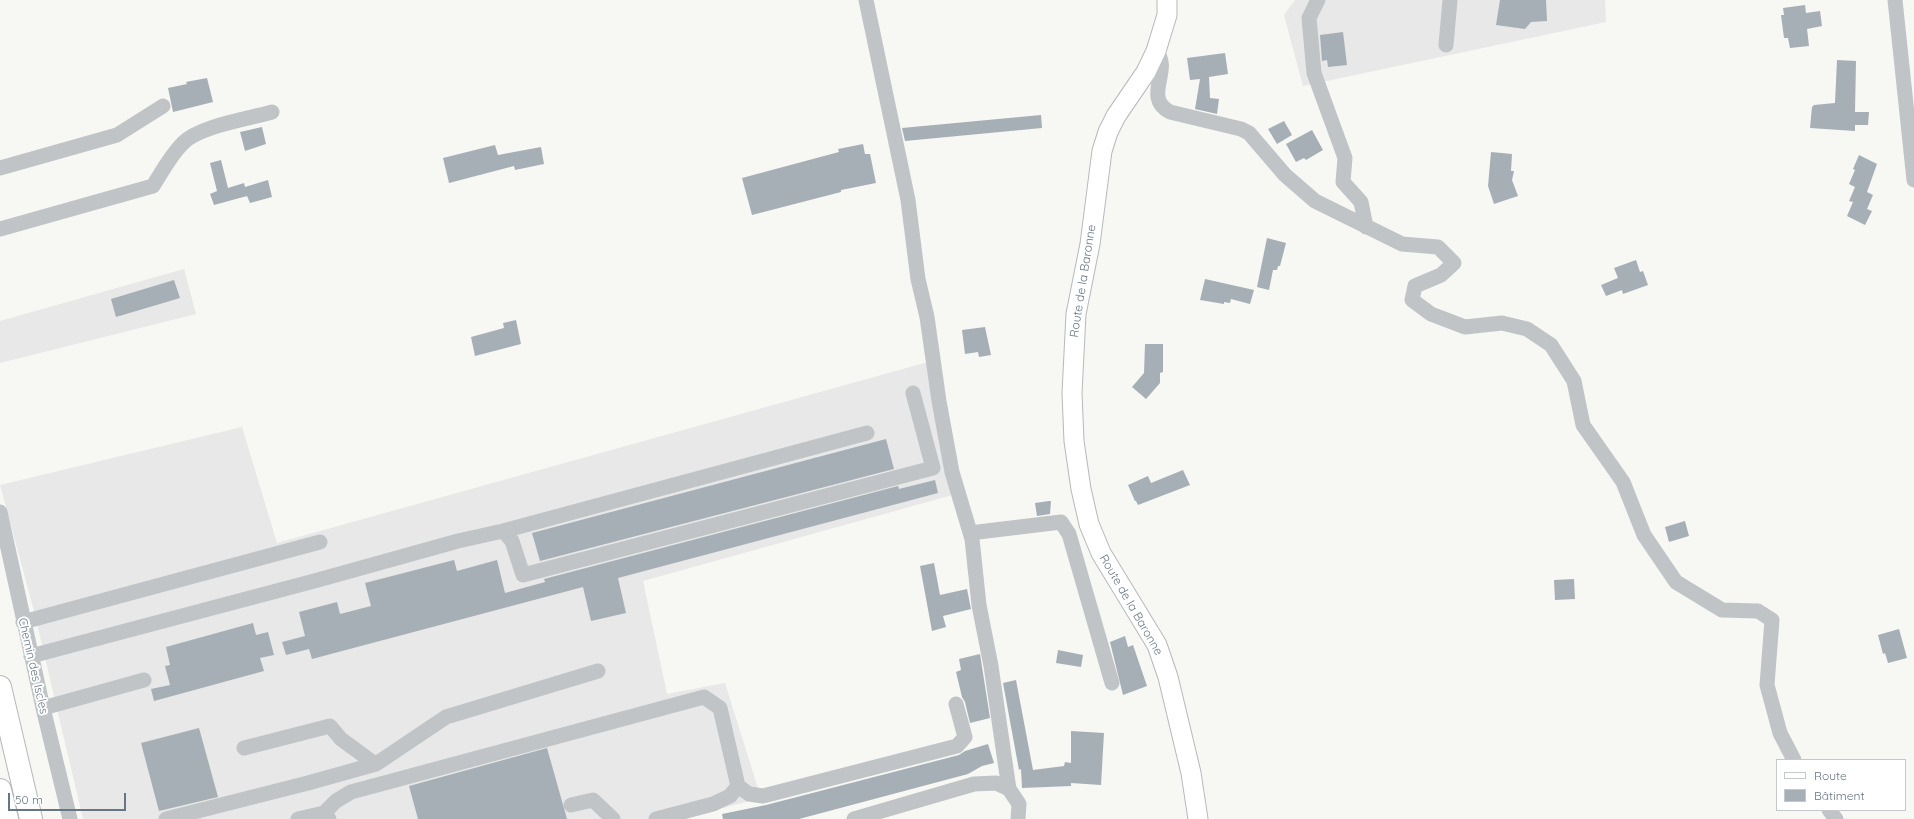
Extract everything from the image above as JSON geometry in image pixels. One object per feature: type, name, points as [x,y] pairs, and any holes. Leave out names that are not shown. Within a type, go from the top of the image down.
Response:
[{"type":"highway","points":[[0,687],[31,819]]},
{"type":"highway","points":[[0,790],[7,819]]},
{"type":"main road","name":"Route de la Baronne","points":[[1167,0],[1167,14],[1156,51],[1146,72],[1116,116],[1108,132],[1102,151],[1090,244],[1076,314],[1072,393],[1074,441],[1081,488],[1092,531],[1101,553],[1156,645],[1168,677],[1191,773],[1198,819]]},
{"type":"street","points":[[866,0],[908,200],[918,279],[927,317],[939,401],[952,472],[972,539],[979,605],[991,666],[1009,789],[1019,804],[1018,819]]},
{"type":"street","points":[[1318,0],[1309,18],[1314,73],[1345,158],[1343,182],[1361,202],[1366,227]]},
{"type":"street","points":[[1446,45],[1450,0]]},
{"type":"street","points":[[1896,0],[1914,180]]},
{"type":"street","points":[[1156,51],[1161,56],[1162,62],[1157,93],[1158,100],[1163,108],[1170,112],[1241,129],[1249,133],[1285,174],[1315,201],[1402,244],[1438,247],[1454,263],[1441,275],[1415,286],[1412,300],[1431,314],[1465,327],[1502,323],[1527,329],[1551,346],[1574,381],[1583,425],[1623,482],[1644,535],[1676,582],[1722,610],[1758,611],[1772,620],[1767,685],[1780,732],[1794,759]]},
{"type":"street","points":[[0,168],[117,135],[163,106]]},
{"type":"street","points":[[0,229],[153,186],[165,165],[183,142],[199,132],[272,112]]},
{"type":"street","points":[[503,531],[512,541],[523,575],[933,468],[913,393]]},
{"type":"street","points":[[31,656],[867,433]]},
{"type":"street","name":"Chemin des Iscles","points":[[0,512],[23,622],[70,819]]},
{"type":"street","points":[[970,533],[1061,522],[1069,534],[1112,683]]},
{"type":"street","points":[[23,622],[320,542]]},
{"type":"street","points":[[166,819],[308,783],[375,764],[446,717],[598,671]]},
{"type":"street","points":[[43,708],[144,680]]},
{"type":"street","points":[[298,819],[326,816],[336,801],[351,792],[704,697],[720,708],[738,786],[749,794],[763,796],[956,746],[965,737],[956,704]]},
{"type":"street","points":[[244,748],[330,726],[341,739],[375,764]]},
{"type":"street","points":[[854,819],[974,784],[996,783],[1009,789]]},
{"type":"street","points":[[656,819],[713,804],[730,796],[738,786]]},
{"type":"street","points":[[571,805],[593,800],[613,819]]},
{"type":"street","points":[[1830,811],[1836,819]]},
{"type":"shaded area","points":[[1295,0],[1605,0],[1606,22],[1303,86],[1284,15]]},
{"type":"shaded area","points":[[184,269],[196,314],[0,363],[0,321]]},
{"type":"shaded area","points":[[928,362],[956,494],[643,581],[667,694],[725,683],[761,798],[681,819],[83,819],[34,611],[0,485],[242,427],[277,543]]},
{"type":"building","points":[[1500,0],[1546,0],[1547,21],[1531,22],[1525,29],[1496,25]]},
{"type":"building","points":[[1805,5],[1806,13],[1820,11],[1822,26],[1807,29],[1809,46],[1790,48],[1788,38],[1784,38],[1781,15],[1784,15],[1783,8]]},
{"type":"building","points":[[1343,32],[1347,65],[1328,67],[1327,60],[1322,61],[1320,35]]},
{"type":"building","points":[[1225,53],[1228,74],[1209,77],[1210,98],[1219,99],[1217,114],[1195,109],[1200,79],[1190,80],[1187,58]]},
{"type":"building","points":[[1837,60],[1856,61],[1855,112],[1869,112],[1868,125],[1855,125],[1855,131],[1810,128],[1812,107],[1814,105],[1835,103]]},
{"type":"building","points":[[207,78],[213,102],[173,112],[168,88],[187,84],[186,82]]},
{"type":"building","points":[[1041,115],[1042,128],[905,141],[902,128]]},
{"type":"building","points":[[1284,121],[1292,135],[1277,144],[1268,129]]},
{"type":"building","points":[[262,127],[266,144],[245,151],[240,132]]},
{"type":"building","points":[[1312,130],[1323,150],[1306,160],[1304,158],[1296,162],[1286,144]]},
{"type":"building","points":[[863,144],[865,154],[870,154],[876,183],[841,190],[841,192],[752,215],[742,178],[839,152],[838,149]]},
{"type":"building","points":[[495,145],[498,155],[541,147],[544,164],[515,170],[514,166],[449,183],[443,158]]},
{"type":"building","points":[[1491,152],[1512,154],[1511,171],[1514,171],[1512,180],[1518,196],[1494,204],[1488,186]]},
{"type":"building","points":[[1859,155],[1877,164],[1867,192],[1873,195],[1867,209],[1872,211],[1865,225],[1847,216],[1853,202],[1849,201],[1855,187],[1849,184]]},
{"type":"building","points":[[221,160],[228,188],[244,183],[245,187],[268,180],[272,197],[250,203],[247,196],[214,205],[210,194],[217,191],[210,163]]},
{"type":"building","points":[[1267,238],[1286,243],[1280,266],[1278,266],[1277,270],[1273,270],[1269,290],[1257,287]]},
{"type":"building","points":[[1636,260],[1640,272],[1643,271],[1648,285],[1623,294],[1622,290],[1606,296],[1601,285],[1618,278],[1614,268]]},
{"type":"building","points":[[1205,279],[1254,290],[1250,304],[1231,299],[1230,303],[1224,302],[1224,304],[1200,300]]},
{"type":"building","points":[[174,280],[180,298],[116,317],[111,299]]},
{"type":"building","points":[[516,320],[521,344],[475,356],[471,337],[504,328],[503,323]]},
{"type":"building","points":[[985,327],[991,355],[979,357],[978,352],[965,354],[962,330]]},
{"type":"building","points":[[1145,344],[1163,344],[1163,372],[1160,373],[1160,383],[1146,399],[1132,387],[1144,373]]},
{"type":"building","points":[[886,439],[894,469],[540,561],[532,533]]},
{"type":"building","points":[[1183,470],[1190,485],[1138,505],[1135,501],[1128,485],[1148,476],[1151,483]]},
{"type":"building","points":[[935,480],[938,493],[618,578],[626,613],[591,621],[583,587],[312,659],[309,649],[286,655],[282,642],[305,636],[299,612],[337,602],[340,614],[371,606],[365,583],[454,560],[457,571],[497,560],[505,593],[545,582],[544,579],[898,486],[899,489]]},
{"type":"building","points":[[1051,501],[1050,514],[1037,516],[1035,503]]},
{"type":"building","points":[[1685,521],[1689,536],[1669,542],[1665,527]]},
{"type":"building","points":[[934,563],[940,595],[967,589],[971,609],[943,616],[946,627],[932,631],[920,566]]},
{"type":"building","points":[[1574,579],[1575,599],[1555,600],[1554,580]]},
{"type":"building","points":[[253,623],[256,635],[268,632],[274,655],[260,658],[264,671],[154,701],[151,689],[170,685],[165,666],[170,665],[166,647]]},
{"type":"building","points":[[1899,629],[1907,658],[1888,663],[1885,653],[1883,654],[1878,635]]},
{"type":"building","points":[[1125,636],[1128,647],[1133,645],[1147,686],[1123,695],[1110,642]]},
{"type":"building","points":[[1058,650],[1083,655],[1081,667],[1056,663]]},
{"type":"building","points":[[980,654],[990,718],[970,723],[956,672],[961,670],[959,659]]},
{"type":"building","points":[[1016,680],[1033,770],[1064,766],[1065,762],[1071,763],[1071,731],[1104,733],[1101,785],[1071,783],[1071,786],[1022,788],[1021,769],[1019,770],[1003,683]]},
{"type":"building","points":[[199,728],[218,797],[159,811],[141,743]]},
{"type":"building","points":[[988,744],[994,763],[982,766],[968,774],[799,819],[723,819],[722,814],[766,805],[959,755],[965,751]]},
{"type":"building","points":[[547,748],[567,819],[418,819],[409,786]]}]
